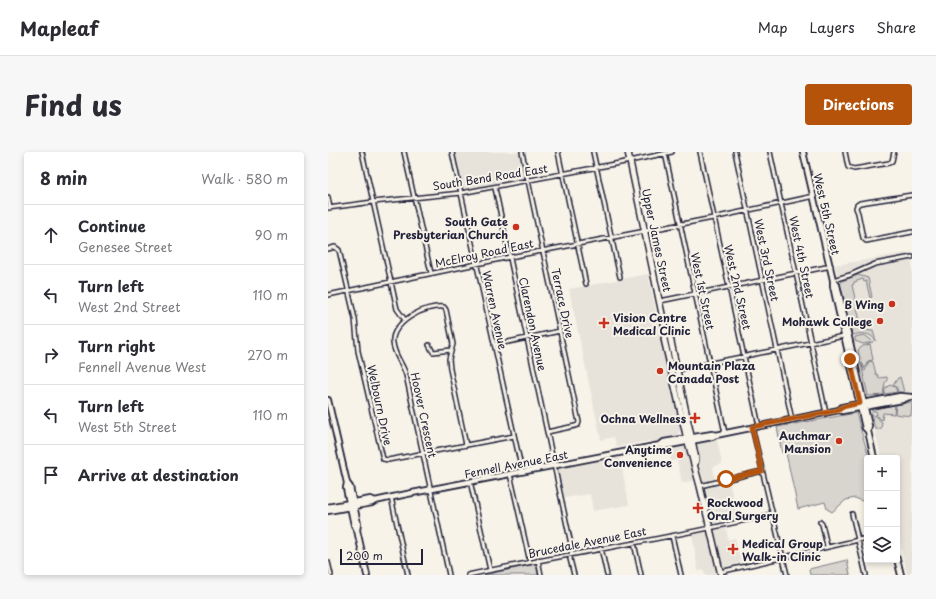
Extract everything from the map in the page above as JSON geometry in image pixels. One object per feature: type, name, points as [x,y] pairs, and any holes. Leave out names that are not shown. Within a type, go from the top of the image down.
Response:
[{"type":"main road","name":"Upper James Street","points":[[628,152],[660,301],[666,333],[664,339],[689,440],[696,459],[695,464],[721,574]]},
{"type":"main road","name":"West 5th Street","points":[[803,152],[830,266],[837,285],[862,405],[865,428],[868,431],[873,455]]},
{"type":"main road","name":"West 5th Street","points":[[834,280],[833,286],[844,336],[862,405]]},
{"type":"main road","name":"Upper James Street","points":[[666,333],[670,337],[689,440]]},
{"type":"main road","name":"Fennell Avenue East","points":[[328,511],[371,499],[374,501],[660,445],[664,442],[712,437],[752,427],[839,410],[842,407],[862,405],[900,396],[909,397]]},
{"type":"main road","points":[[328,400],[347,483],[350,487],[354,525],[357,530],[367,575]]},
{"type":"main road","name":"Fennell Avenue East","points":[[328,507],[352,505]]},
{"type":"main road","points":[[898,563],[901,575]]},
{"type":"street","points":[[362,152],[397,309],[405,320]]},
{"type":"street","points":[[404,152],[431,273]]},
{"type":"street","name":"Warren Avenue","points":[[452,152],[522,471]]},
{"type":"street","name":"Terrace Drive","points":[[522,152],[579,422],[578,425],[575,426],[547,432]]},
{"type":"street","points":[[558,152],[586,284]]},
{"type":"street","points":[[593,152],[620,277]]},
{"type":"street","name":"South Bend Road East","points":[[329,208],[495,188],[672,152]]},
{"type":"street","name":"West 2nd Street","points":[[700,152],[758,426]]},
{"type":"street","name":"West 3rd Street","points":[[735,152],[792,420]]},
{"type":"street","name":"West 4th Street","points":[[770,152],[826,413]]},
{"type":"street","points":[[845,152],[848,167],[854,169],[889,164],[892,162],[894,152]]},
{"type":"street","name":"West 1st Street","points":[[665,153],[725,433]]},
{"type":"street","name":"Clarendon Avenue","points":[[495,188],[572,549],[570,559],[574,575]]},
{"type":"street","points":[[912,195],[860,203],[856,208],[863,238],[866,241],[912,232]]},
{"type":"street","name":"McElroy Road East","points":[[328,295],[510,256],[713,218],[814,196]]},
{"type":"street","points":[[328,197],[329,208]]},
{"type":"street","name":"Welbourn Drive","points":[[328,249],[335,247],[338,248],[355,319],[358,351],[382,458],[388,460],[514,436]]},
{"type":"street","points":[[834,280],[875,264],[912,257]]},
{"type":"street","points":[[660,301],[830,266]]},
{"type":"street","name":"Hoover Crescent","points":[[449,575],[404,369],[393,348],[392,341],[393,334],[398,327],[405,320],[420,311],[444,307],[446,310],[452,344],[449,359],[450,369],[466,446]]},
{"type":"street","points":[[494,346],[560,331]]},
{"type":"street","points":[[676,370],[844,336]]},
{"type":"street","points":[[429,345],[433,352],[451,350]]},
{"type":"street","points":[[752,427],[787,575]]},
{"type":"street","points":[[700,486],[762,471]]},
{"type":"street","points":[[510,474],[530,562]]},
{"type":"street","points":[[470,481],[490,570]]},
{"type":"street","points":[[391,497],[408,575]]},
{"type":"street","name":"Brucedale Avenue East","points":[[468,575],[538,560],[672,536],[772,514]]},
{"type":"street","points":[[852,514],[866,575]]},
{"type":"street","points":[[820,522],[822,524],[827,546]]},
{"type":"street","points":[[672,536],[681,575]]},
{"type":"street","points":[[721,574],[782,557],[864,539]]},
{"type":"street","points":[[634,543],[641,575]]},
{"type":"street","points":[[601,548],[606,575]]},
{"type":"street","points":[[538,560],[541,575]]},
{"type":"street","points":[[328,562],[331,575]]},
{"type":"shaded area","points":[[454,152],[520,152],[525,178],[463,190]]},
{"type":"shaded area","name":"Mohawk College","points":[[912,252],[912,393],[892,394],[870,398],[865,397],[835,265]]},
{"type":"shaded area","points":[[648,274],[681,430],[675,438],[617,447],[614,437],[601,440],[569,289]]},
{"type":"shaded area","points":[[858,275],[868,278],[872,297],[870,298],[866,281],[864,282],[863,279],[854,282],[852,285],[862,330],[873,331],[876,341],[874,338],[866,334],[852,335],[840,284],[842,281]]},
{"type":"shaded area","points":[[864,335],[873,342],[863,344],[855,341],[855,337]]},
{"type":"shaded area","points":[[870,344],[873,360],[868,361],[864,369],[863,364],[860,363],[858,350],[863,346]]},
{"type":"shaded area","points":[[869,361],[873,362],[876,374],[879,378],[887,377],[883,395],[868,396],[861,364],[863,370],[865,371]]},
{"type":"shaded area","points":[[900,377],[904,392],[898,392],[897,388],[893,385]]},
{"type":"shaded area","points":[[890,385],[895,387],[897,392],[884,394],[885,388]]},
{"type":"shaded area","points":[[912,401],[912,575],[907,575],[900,543],[900,455],[880,455],[871,413],[873,408]]},
{"type":"shaded area","points":[[912,402],[911,416],[895,414],[896,405]]},
{"type":"shaded area","points":[[895,405],[894,414],[883,413],[882,420],[875,415],[877,415],[876,411],[871,411],[873,409]]},
{"type":"shaded area","points":[[856,413],[868,455],[864,455],[864,502],[855,498],[846,500],[832,512],[827,509],[825,502],[798,509],[786,453],[782,453],[777,427]]},
{"type":"shaded area","points":[[871,413],[882,422],[881,429],[875,429]]},
{"type":"shaded area","points":[[717,439],[722,464],[713,467],[715,479],[703,482],[695,443]]},
{"type":"shaded area","points":[[685,445],[695,480],[682,483],[677,460],[671,461],[669,448]]},
{"type":"shaded area","points":[[620,457],[629,505],[593,511],[590,494],[564,498],[558,469]]},
{"type":"shaded area","points":[[729,480],[737,519],[713,525],[705,486]]},
{"type":"shaded area","points":[[726,527],[728,540],[735,538],[741,563],[723,568],[714,530]]},
{"type":"shaded area","points":[[708,532],[717,575],[705,575],[704,570],[698,571],[692,535]]},
{"type":"shaded area","points":[[847,560],[850,575],[810,575],[809,569]]},
{"type":"shaded area","points":[[536,564],[538,575],[484,575]]},
{"type":"place","name":"South Gate Presbyterian Church","points":[[516,227]]},
{"type":"place","name":"B Wing","points":[[892,304]]},
{"type":"place","name":"Mohawk College","points":[[880,321]]},
{"type":"place","name":"Vision Centre Medical Clinic","points":[[604,323]]},
{"type":"place","name":"Mountain Plaza Canada Post","points":[[660,371]]},
{"type":"place","name":"Ochna Wellness","points":[[695,418]]},
{"type":"place","name":"Auchmar Mansion","points":[[839,441]]},
{"type":"place","name":"Anytime Convenience","points":[[680,455]]},
{"type":"place","name":"Rockwood Oral Surgery","points":[[698,508]]},
{"type":"place","name":"Medical Group Walk-in Clinic","points":[[733,549]]},
{"type":"route","points":[[726,479],[762,471],[752,427],[839,410],[842,407],[860,403],[850,359]]}]
